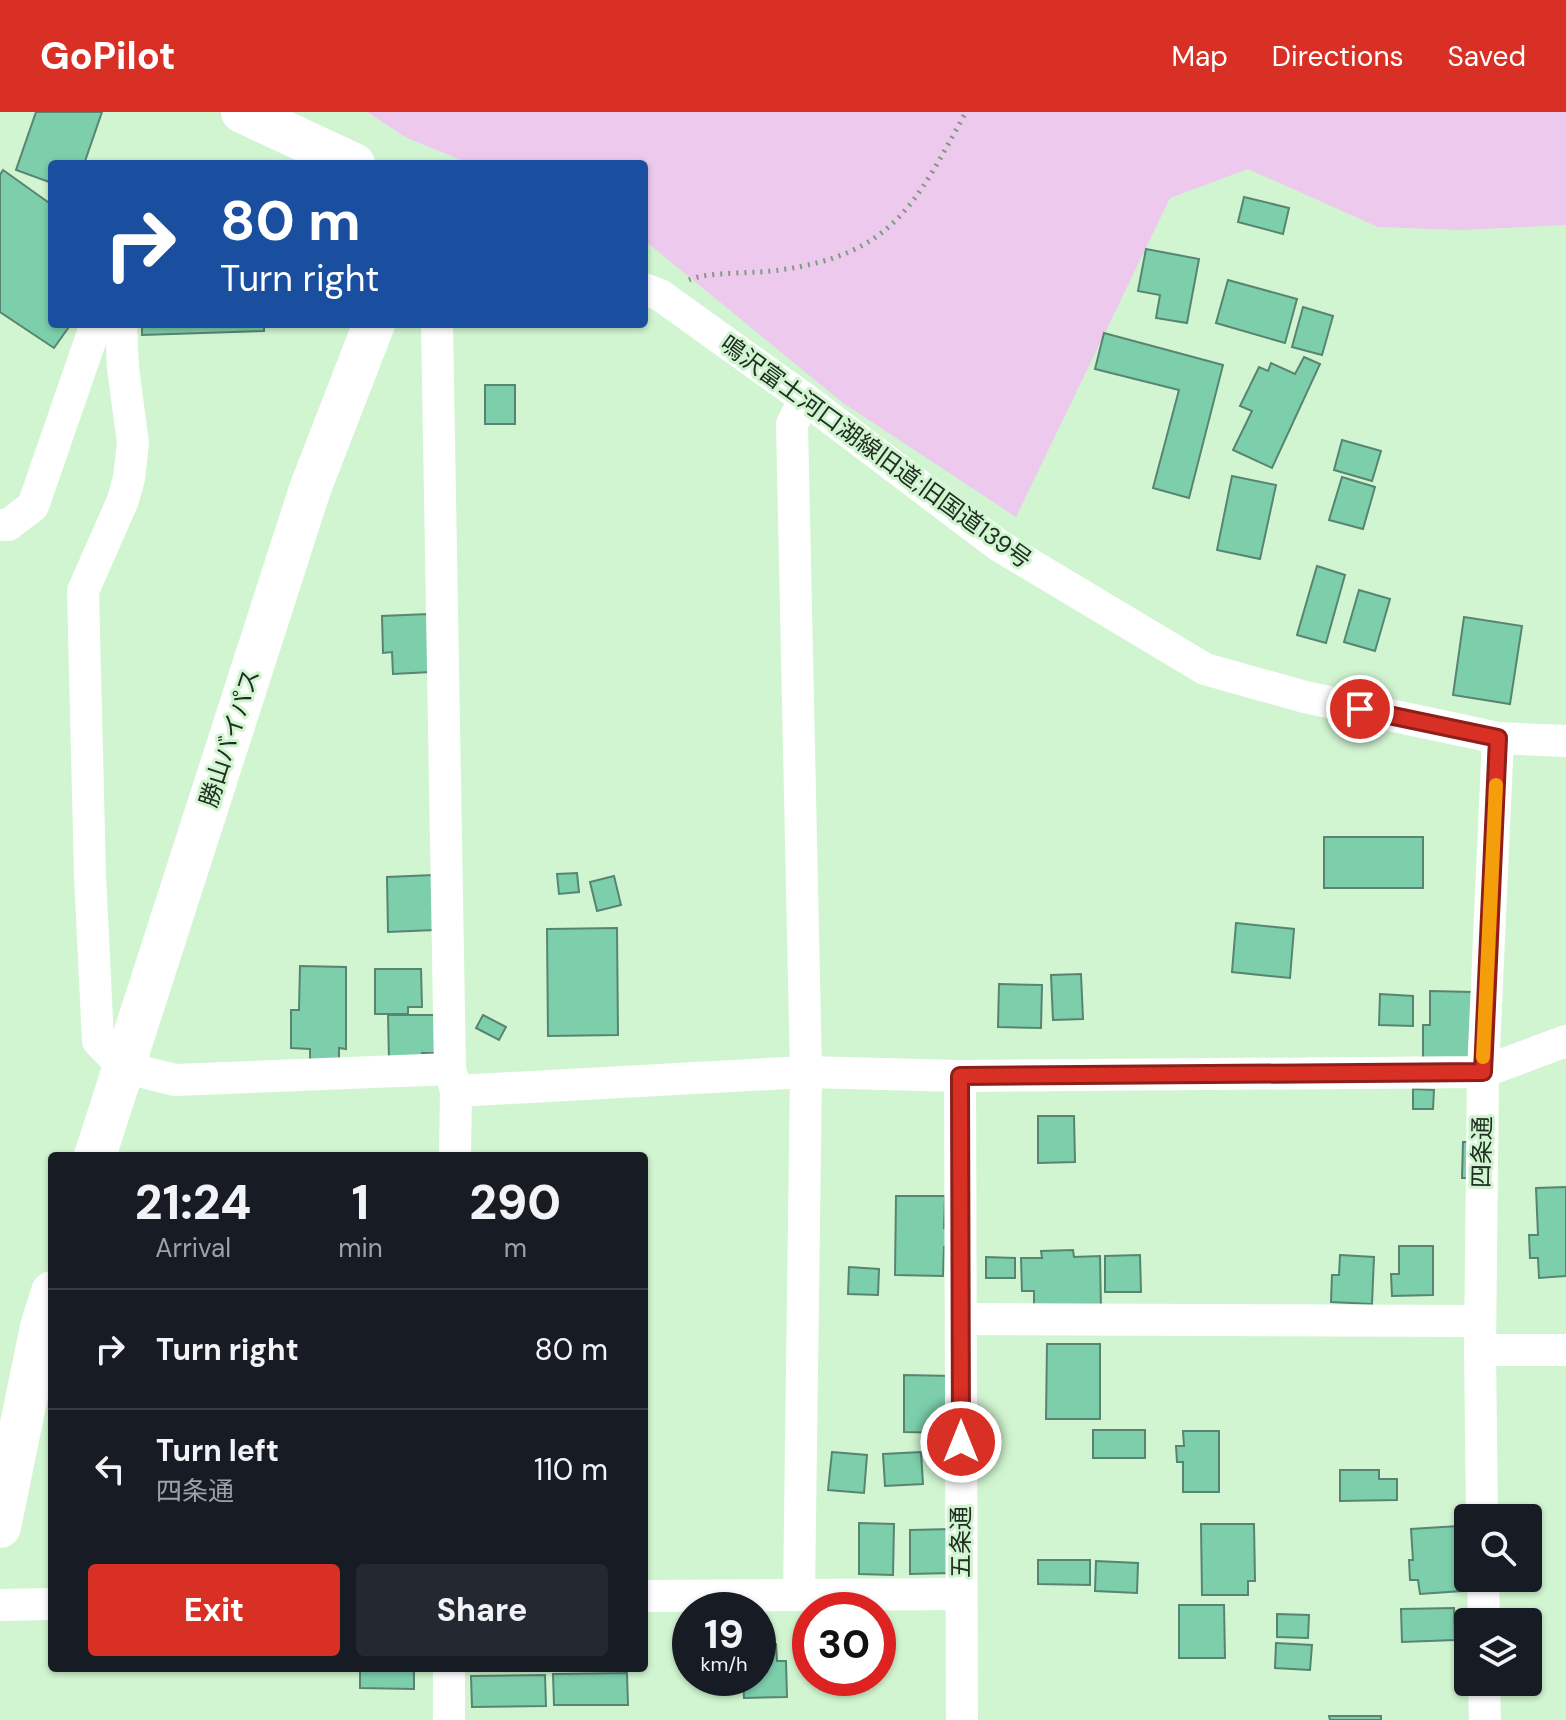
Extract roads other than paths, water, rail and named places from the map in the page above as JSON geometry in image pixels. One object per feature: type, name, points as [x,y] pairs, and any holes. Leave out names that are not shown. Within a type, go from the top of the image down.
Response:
[{"type":"main road","points":[[242,112],[345,160]]},
{"type":"main road","name":"勝山バイパス","points":[[96,1152],[310,489],[372,328]]},
{"type":"main road","points":[[0,1527],[48,1305]]},
{"type":"street","name":"鳴沢富士河口湖線旧道;旧国道139号","points":[[652,292],[805,399],[998,545],[1205,669],[1305,697],[1498,738],[1566,741]]},
{"type":"street","points":[[0,525],[8,525],[33,506],[95,328]]},
{"type":"street","points":[[121,328],[133,443],[129,478],[123,500],[83,591],[90,875],[98,1041],[123,1067],[175,1080],[453,1080],[806,1072],[960,1076],[1483,1072],[1566,1041]]},
{"type":"street","points":[[437,328],[455,1152]]},
{"type":"street","points":[[799,1592],[806,1072],[792,424],[805,399]]},
{"type":"street","name":"四条通","points":[[1482,1504],[1483,1072],[1498,738]]},
{"type":"street","name":"五条通","points":[[960,1076],[962,1720]]},
{"type":"street","points":[[961,1319],[1480,1336],[1566,1350]]},
{"type":"street","points":[[896,1594],[961,1594]]},
{"type":"street","points":[[648,1596],[792,1595]]},
{"type":"street","points":[[0,1605],[48,1604]]},
{"type":"street","points":[[449,1672],[449,1720]]},
{"type":"street","points":[[1484,1696],[1485,1720]]}]
